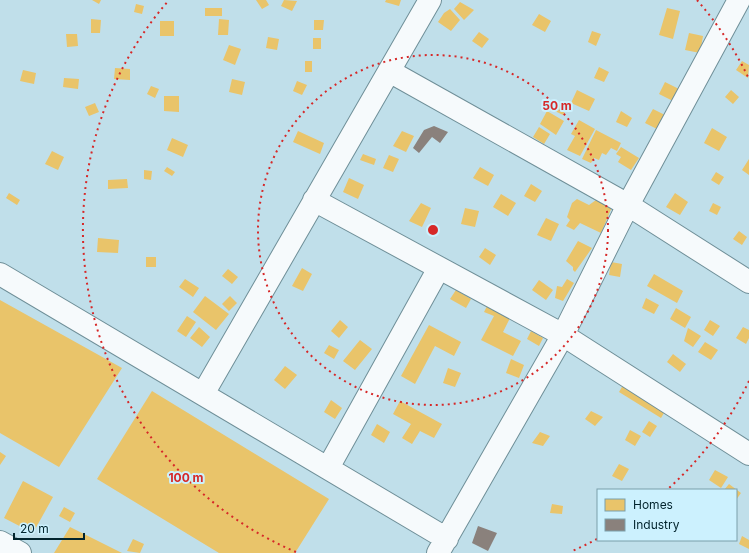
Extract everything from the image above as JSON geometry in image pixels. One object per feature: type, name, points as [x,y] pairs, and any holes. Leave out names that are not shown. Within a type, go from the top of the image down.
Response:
[{"type":"street","points":[[203,394],[430,0]]},
{"type":"street","points":[[0,274],[328,468],[442,546],[563,335],[628,205],[739,0]]},
{"type":"street","points":[[389,71],[628,205],[747,276]]},
{"type":"street","points":[[314,200],[563,335],[749,454]]},
{"type":"street","points":[[328,468],[439,268]]},
{"type":"street","points":[[0,542],[20,553]]},
{"type":"building: Homes","points":[[92,0],[101,0],[99,4]]},
{"type":"building: Homes","points":[[256,0],[266,0],[269,5],[262,9]]},
{"type":"building: Homes","points":[[284,0],[297,1],[292,11],[281,6]]},
{"type":"building: Homes","points":[[386,0],[401,0],[399,6],[385,2]]},
{"type":"building: Homes","points":[[460,2],[474,10],[464,20],[454,9]]},
{"type":"building: Homes","points":[[136,4],[144,6],[142,14],[134,12]]},
{"type":"building: Homes","points":[[205,8],[222,8],[222,16],[205,16]]},
{"type":"building: Homes","points":[[667,8],[680,11],[673,39],[659,35]]},
{"type":"building: Homes","points":[[450,9],[460,20],[451,31],[438,22],[444,13]]},
{"type":"building: Homes","points":[[539,14],[551,21],[545,32],[532,25]]},
{"type":"building: Homes","points":[[91,19],[101,20],[100,33],[91,33]]},
{"type":"building: Homes","points":[[219,19],[229,20],[228,35],[218,35]]},
{"type":"building: Homes","points":[[314,20],[324,20],[323,30],[314,30]]},
{"type":"building: Homes","points":[[160,21],[174,21],[174,36],[160,36]]},
{"type":"building: Homes","points":[[592,31],[601,34],[596,46],[588,42]]},
{"type":"building: Homes","points":[[479,32],[489,39],[482,48],[472,41]]},
{"type":"building: Homes","points":[[689,33],[703,36],[700,53],[685,50]]},
{"type":"building: Homes","points":[[66,34],[77,34],[78,46],[67,47]]},
{"type":"building: Homes","points":[[268,37],[279,39],[277,50],[266,48]]},
{"type":"building: Homes","points":[[313,38],[321,38],[321,49],[313,49]]},
{"type":"building: Homes","points":[[229,45],[241,49],[235,65],[223,60]]},
{"type":"building: Homes","points":[[305,61],[312,61],[312,72],[305,72]]},
{"type":"building: Homes","points":[[742,61],[749,65],[748,78],[736,70]]},
{"type":"building: Homes","points":[[599,67],[609,72],[604,82],[594,78]]},
{"type":"building: Homes","points":[[115,68],[130,69],[130,80],[114,79]]},
{"type":"building: Homes","points":[[23,70],[36,73],[34,84],[20,81]]},
{"type":"building: Homes","points":[[64,78],[79,79],[78,89],[63,87]]},
{"type":"building: Homes","points":[[232,79],[245,82],[242,95],[229,92]]},
{"type":"building: Homes","points":[[297,81],[307,85],[302,95],[293,91]]},
{"type":"building: Homes","points":[[665,82],[679,89],[673,101],[659,94]]},
{"type":"building: Homes","points":[[151,86],[159,89],[155,98],[147,94]]},
{"type":"building: Homes","points":[[577,90],[595,99],[589,111],[571,103]]},
{"type":"building: Homes","points":[[731,90],[739,97],[733,104],[725,97]]},
{"type":"building: Homes","points":[[164,96],[179,96],[179,112],[164,111]]},
{"type":"building: Homes","points":[[552,100],[567,108],[563,115],[547,107]]},
{"type":"building: Homes","points":[[95,103],[99,112],[89,116],[85,107]]},
{"type":"building: Homes","points":[[653,109],[665,115],[657,129],[645,123]]},
{"type":"building: Homes","points":[[547,111],[564,121],[556,135],[540,124]]},
{"type":"building: Homes","points":[[621,111],[632,118],[627,127],[616,122]]},
{"type":"building: Homes","points":[[579,120],[595,129],[580,156],[567,150],[575,136],[571,134]]},
{"type":"building: Homes","points":[[539,127],[550,134],[544,144],[533,137]]},
{"type":"building: Homes","points":[[712,128],[727,137],[719,151],[704,143]]},
{"type":"building: Homes","points":[[596,130],[621,143],[617,151],[611,148],[606,155],[602,153],[599,160],[594,158],[591,163],[582,159]]},
{"type":"building: Homes","points":[[298,131],[324,143],[320,154],[293,142]]},
{"type":"building: Homes","points":[[402,131],[414,136],[406,152],[393,146]]},
{"type":"building: Homes","points":[[172,138],[188,145],[183,157],[167,150]]},
{"type":"building: Homes","points":[[621,147],[639,158],[631,170],[618,162],[621,157],[616,154]]},
{"type":"building: Homes","points":[[52,151],[64,157],[58,170],[45,164]]},
{"type":"building: Homes","points":[[363,154],[376,159],[374,165],[360,160]]},
{"type":"building: Homes","points":[[389,155],[399,159],[393,172],[383,168]]},
{"type":"building: Homes","points":[[749,159],[749,175],[742,170]]},
{"type":"building: Homes","points":[[167,167],[175,172],[172,176],[164,171]]},
{"type":"building: Homes","points":[[480,167],[494,175],[488,186],[473,178]]},
{"type":"building: Homes","points":[[144,170],[152,171],[151,180],[144,179]]},
{"type":"building: Homes","points":[[716,172],[724,177],[719,185],[711,180]]},
{"type":"building: Homes","points":[[349,178],[364,185],[358,199],[343,192]]},
{"type":"building: Homes","points":[[127,179],[128,188],[108,189],[108,180]]},
{"type":"building: Homes","points":[[531,184],[542,191],[535,202],[524,196]]},
{"type":"building: Homes","points":[[9,193],[20,200],[17,205],[6,198]]},
{"type":"building: Homes","points":[[675,193],[688,202],[680,215],[666,207]]},
{"type":"building: Homes","points":[[501,194],[516,203],[508,216],[493,207]]},
{"type":"building: Homes","points":[[577,199],[589,205],[596,200],[612,207],[601,233],[580,223],[574,230],[566,226],[570,220],[567,217],[572,203]]},
{"type":"building: Homes","points":[[421,203],[431,208],[422,227],[409,221]]},
{"type":"building: Homes","points":[[713,203],[721,207],[717,215],[709,211]]},
{"type":"building: Homes","points":[[465,208],[479,211],[475,227],[461,224]]},
{"type":"building: Homes","points":[[546,218],[559,224],[551,241],[537,235]]},
{"type":"building: Homes","points":[[739,231],[747,237],[742,245],[733,239]]},
{"type":"building: Homes","points":[[98,238],[119,240],[118,253],[97,252]]},
{"type":"building: Homes","points":[[578,241],[592,248],[575,272],[573,267],[566,261]]},
{"type":"building: Homes","points":[[485,248],[496,255],[490,265],[479,257]]},
{"type":"building: Homes","points":[[146,257],[156,257],[156,267],[146,267]]},
{"type":"building: Homes","points":[[611,262],[622,264],[620,277],[609,275]]},
{"type":"building: Homes","points":[[302,268],[312,274],[303,291],[292,286]]},
{"type":"building: Homes","points":[[228,269],[238,277],[232,284],[222,276]]},
{"type":"building: Homes","points":[[654,274],[683,291],[677,303],[647,286]]},
{"type":"building: Homes","points":[[185,279],[199,288],[193,297],[179,287]]},
{"type":"building: Homes","points":[[567,279],[574,283],[563,301],[555,298],[557,286],[562,287]]},
{"type":"building: Homes","points":[[539,280],[553,290],[546,300],[532,290]]},
{"type":"building: Homes","points":[[456,290],[471,299],[466,308],[450,299]]},
{"type":"building: Homes","points":[[205,296],[229,314],[216,330],[193,312]]},
{"type":"building: Homes","points":[[230,296],[237,303],[229,311],[222,304]]},
{"type":"building: Homes","points":[[646,298],[659,305],[654,314],[642,308]]},
{"type":"building: Homes","points":[[0,300],[122,368],[59,467],[0,433]]},
{"type":"building: Homes","points":[[487,306],[510,318],[503,332],[521,341],[513,356],[481,340],[494,316],[484,312]]},
{"type":"building: Homes","points":[[676,308],[691,317],[685,328],[670,319]]},
{"type":"building: Homes","points":[[187,316],[196,322],[186,337],[177,331]]},
{"type":"building: Homes","points":[[340,320],[348,327],[339,338],[331,331]]},
{"type":"building: Homes","points":[[710,320],[720,326],[713,336],[704,330]]},
{"type":"building: Homes","points":[[429,325],[461,342],[454,356],[435,346],[415,384],[401,376]]},
{"type":"building: Homes","points":[[199,327],[210,337],[202,347],[190,338]]},
{"type":"building: Homes","points":[[743,327],[749,330],[749,338],[746,344],[736,338]]},
{"type":"building: Homes","points":[[688,328],[701,336],[693,347],[684,341]]},
{"type":"building: Homes","points":[[531,331],[543,338],[539,346],[527,339]]},
{"type":"building: Homes","points":[[360,340],[372,349],[355,370],[343,361]]},
{"type":"building: Homes","points":[[705,342],[718,350],[711,360],[698,352]]},
{"type":"building: Homes","points":[[329,345],[339,350],[334,359],[324,353]]},
{"type":"building: Homes","points":[[673,354],[686,364],[680,372],[667,362]]},
{"type":"building: Homes","points":[[511,359],[524,365],[519,378],[506,373]]},
{"type":"building: Homes","points":[[285,366],[297,375],[285,389],[274,380]]},
{"type":"building: Homes","points":[[448,368],[461,373],[455,387],[443,383]]},
{"type":"building: Homes","points":[[626,380],[668,406],[661,418],[619,392]]},
{"type":"building: Homes","points":[[152,391],[329,499],[295,553],[219,553],[97,479]]},
{"type":"building: Homes","points":[[331,400],[342,408],[335,419],[324,412]]},
{"type":"building: Homes","points":[[400,401],[442,424],[434,438],[420,431],[412,444],[402,438],[411,424],[393,414]]},
{"type":"building: Homes","points":[[591,411],[603,417],[595,426],[585,419]]},
{"type":"building: Homes","points":[[649,421],[657,426],[650,437],[642,432]]},
{"type":"building: Homes","points":[[377,424],[390,432],[384,443],[371,435]]},
{"type":"building: Homes","points":[[630,430],[641,436],[635,446],[625,440]]},
{"type":"building: Homes","points":[[540,432],[550,436],[543,446],[532,443]]},
{"type":"building: Homes","points":[[0,452],[6,456],[0,465]]},
{"type":"building: Homes","points":[[619,464],[629,469],[622,481],[612,476]]},
{"type":"building: Homes","points":[[715,470],[728,477],[721,488],[709,480]]},
{"type":"building: Homes","points":[[23,481],[53,497],[33,533],[4,518]]},
{"type":"building: Homes","points":[[729,484],[736,489],[725,489]]},
{"type":"building: Homes","points":[[737,490],[741,493],[737,499]]},
{"type":"building: Homes","points":[[552,504],[563,506],[562,514],[550,513]]},
{"type":"building: Homes","points":[[64,507],[75,513],[70,522],[59,516]]},
{"type":"building: Homes","points":[[70,527],[122,553],[54,553]]},
{"type":"building: Homes","points":[[742,536],[749,540],[749,549],[739,544]]},
{"type":"building: Homes","points":[[133,539],[144,544],[140,553],[127,551]]},
{"type":"building: Industry","points":[[434,126],[448,132],[440,143],[432,137],[419,153],[413,148],[424,130]]},
{"type":"building: Industry","points":[[478,526],[497,533],[488,551],[472,543]]}]
